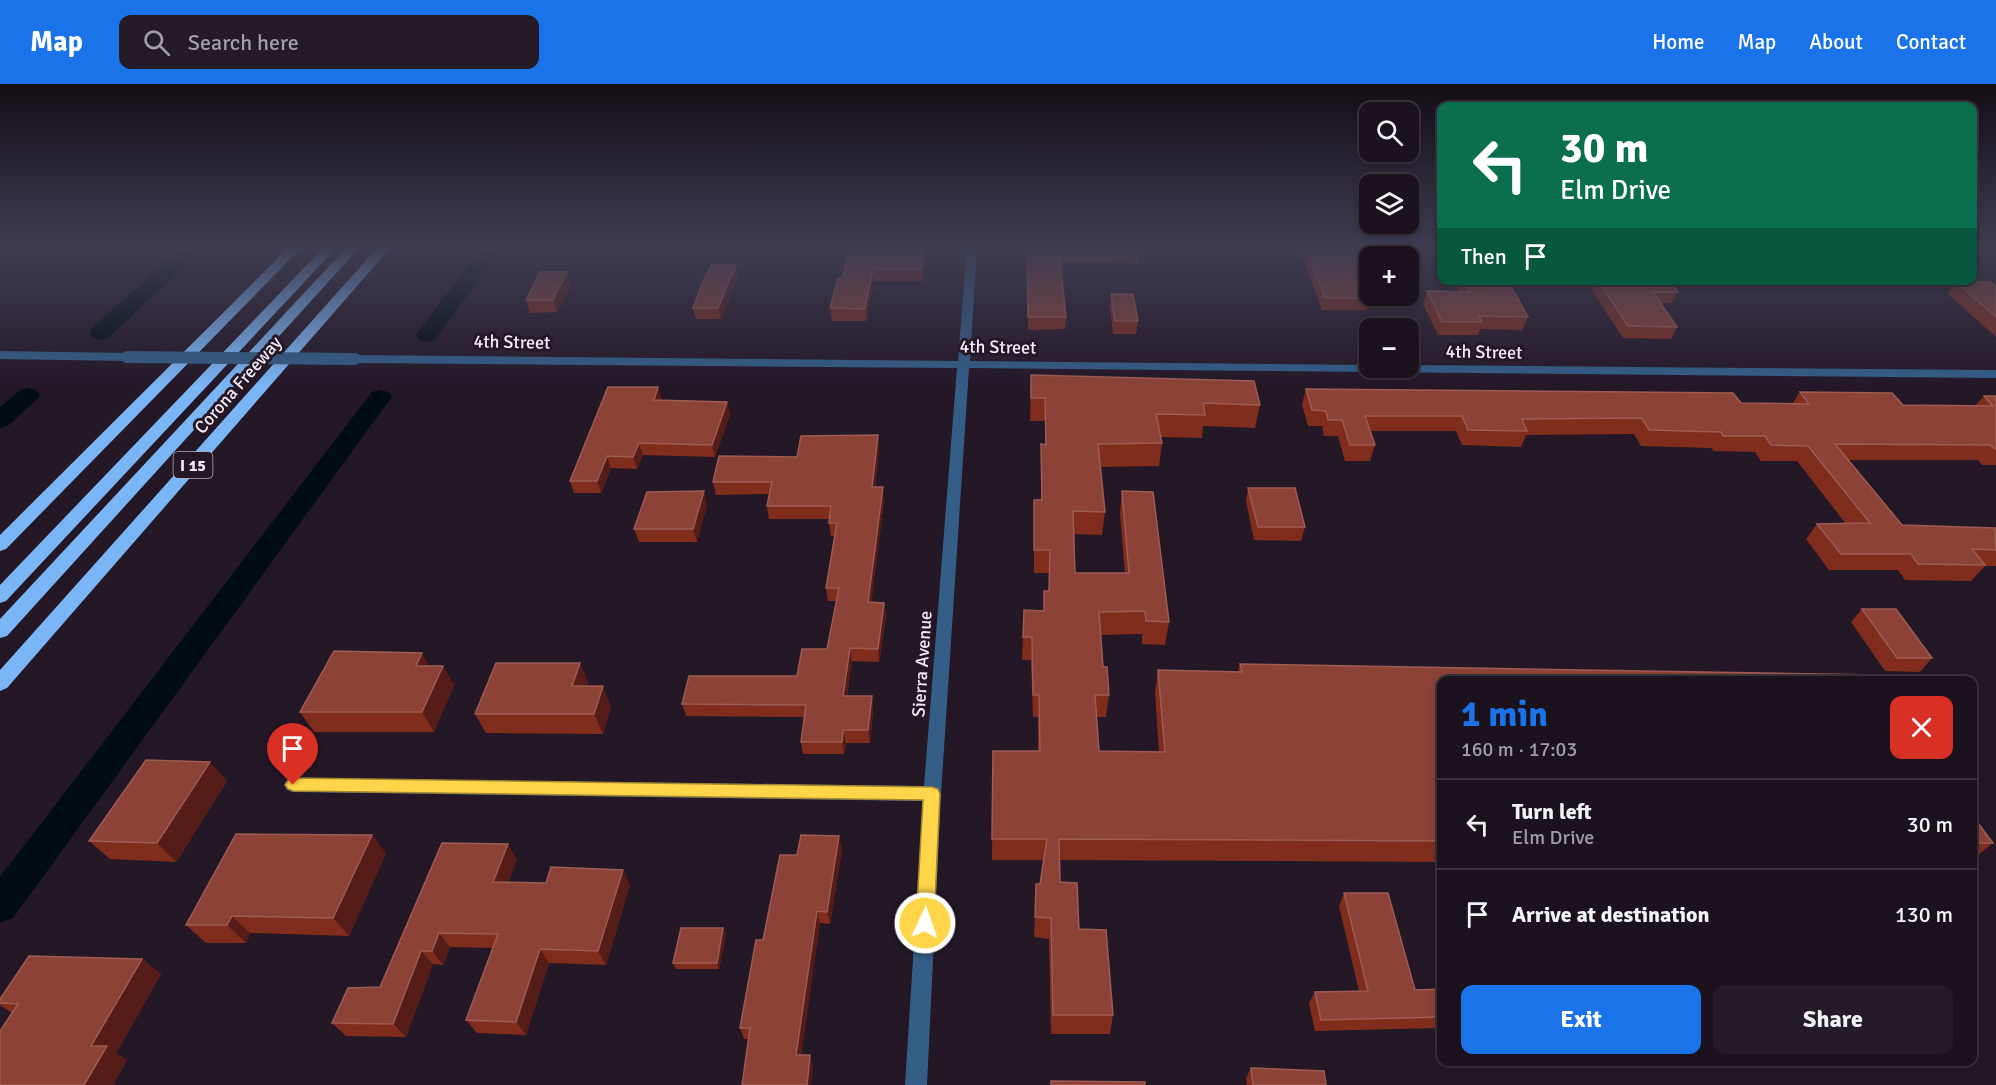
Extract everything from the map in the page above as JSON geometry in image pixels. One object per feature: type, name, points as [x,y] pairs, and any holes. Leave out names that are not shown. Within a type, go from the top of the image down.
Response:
[{"type":"highway","points":[[0,545],[250,294]]},
{"type":"highway","points":[[0,596],[287,294]]},
{"type":"highway","points":[[0,631],[311,294]]},
{"type":"highway","name":"Corona Freeway","points":[[0,683],[344,294]]},
{"type":"street","name":"Sierra Avenue","points":[[916,1085],[932,794],[969,294]]},
{"type":"street","name":"4th Street","points":[[0,355],[1996,374]]},
{"type":"street","points":[[293,785],[932,794]]},
{"type":"building","points":[[529,294],[556,294],[553,300],[526,300]]},
{"type":"building","points":[[698,294],[724,294],[718,308],[693,308]]},
{"type":"building","points":[[834,294],[868,294],[865,309],[830,308]]},
{"type":"building","points":[[1028,294],[1064,294],[1066,317],[1028,317]]},
{"type":"building","points":[[1111,294],[1133,294],[1138,321],[1115,321]]},
{"type":"building","points":[[1323,294],[1359,294],[1359,298],[1325,298]]},
{"type":"building","points":[[1428,294],[1515,294],[1528,317],[1479,316],[1482,322],[1442,322]]},
{"type":"building","points":[[1607,294],[1654,294],[1677,327],[1628,326]]},
{"type":"building","points":[[1969,294],[1996,294],[1996,317]]},
{"type":"building","points":[[1031,375],[1254,381],[1260,405],[1203,403],[1205,415],[1156,414],[1162,443],[1098,444],[1105,512],[1073,511],[1075,573],[1129,573],[1122,491],[1153,492],[1169,622],[1146,621],[1145,611],[1099,612],[1103,667],[1107,667],[1109,695],[1095,695],[1099,751],[1165,752],[1158,670],[1242,672],[1240,664],[1880,676],[1437,676],[1437,841],[1059,839],[1060,882],[1077,883],[1079,929],[1106,930],[1113,1015],[1053,1015],[1051,918],[1035,917],[1036,884],[1040,884],[1047,839],[992,839],[993,751],[1040,751],[1039,695],[1033,695],[1032,637],[1023,637],[1024,610],[1044,611],[1044,591],[1049,591],[1050,550],[1034,550],[1034,500],[1042,500],[1041,444],[1046,445],[1045,398],[1031,398]]},
{"type":"building","points":[[608,387],[658,387],[654,400],[727,402],[712,445],[639,443],[633,457],[607,456],[597,481],[570,481]]},
{"type":"building","points":[[1306,389],[1733,393],[1741,403],[1809,404],[1800,392],[1892,393],[1903,405],[1993,406],[1984,396],[1996,396],[1996,449],[1990,445],[1835,444],[1902,525],[1995,528],[1996,550],[1972,549],[1985,565],[1918,564],[1911,554],[1841,554],[1817,524],[1870,523],[1808,446],[1771,445],[1765,436],[1723,436],[1721,432],[1649,430],[1642,418],[1522,419],[1527,431],[1468,430],[1462,416],[1365,416],[1375,445],[1350,445],[1342,420],[1328,420],[1326,411],[1312,410]]},
{"type":"building","points":[[878,435],[872,487],[883,487],[868,602],[884,603],[878,649],[850,648],[843,696],[872,696],[868,730],[843,730],[842,742],[801,742],[806,705],[682,704],[689,676],[797,676],[802,649],[827,649],[839,588],[826,588],[837,523],[829,523],[831,506],[767,506],[772,482],[713,482],[719,456],[797,457],[801,436]]},
{"type":"building","points":[[1248,488],[1295,488],[1305,527],[1258,527]]},
{"type":"building","points":[[704,491],[693,529],[634,529],[647,492]]},
{"type":"building","points":[[1862,609],[1896,609],[1932,658],[1897,658]]},
{"type":"building","points":[[334,651],[422,653],[416,666],[443,666],[422,712],[300,712]]},
{"type":"building","points":[[496,663],[580,663],[572,686],[603,686],[594,714],[475,714]]},
{"type":"building","points":[[146,760],[210,762],[157,843],[89,841]]},
{"type":"building","points":[[1977,822],[1993,843],[1977,843]]},
{"type":"building","points":[[236,834],[372,835],[333,918],[232,916],[227,925],[186,925]]},
{"type":"building","points":[[801,835],[839,836],[827,912],[817,911],[796,1055],[810,1055],[807,1085],[742,1085],[750,1028],[740,1028],[756,940],[763,940],[780,855],[797,855]]},
{"type":"building","points":[[442,843],[508,844],[493,882],[546,883],[551,867],[623,870],[598,951],[540,949],[516,1022],[466,1020],[498,934],[439,933],[432,951],[421,951],[393,1024],[332,1023],[348,988],[380,987]]},
{"type":"building","points":[[1344,893],[1388,893],[1415,990],[1437,989],[1437,1017],[1321,1020],[1315,992],[1368,991]]},
{"type":"building","points":[[681,928],[723,928],[717,963],[673,963]]},
{"type":"building","points":[[29,956],[142,959],[91,1046],[107,1046],[84,1085],[0,1085],[0,1031],[18,1004],[0,1003],[0,999]]},
{"type":"building","points":[[1251,1068],[1324,1071],[1326,1085],[1253,1085]]},
{"type":"building","points":[[1051,1081],[1145,1082],[1145,1085],[1051,1085]]},
{"type":"waterway","points":[[100,333],[143,294]]},
{"type":"waterway","points":[[427,335],[457,294]]},
{"type":"waterway","points":[[0,420],[28,395]]},
{"type":"waterway","points":[[0,906],[380,397]]},
{"type":"route","points":[[293,785],[932,794],[925,923]]}]
